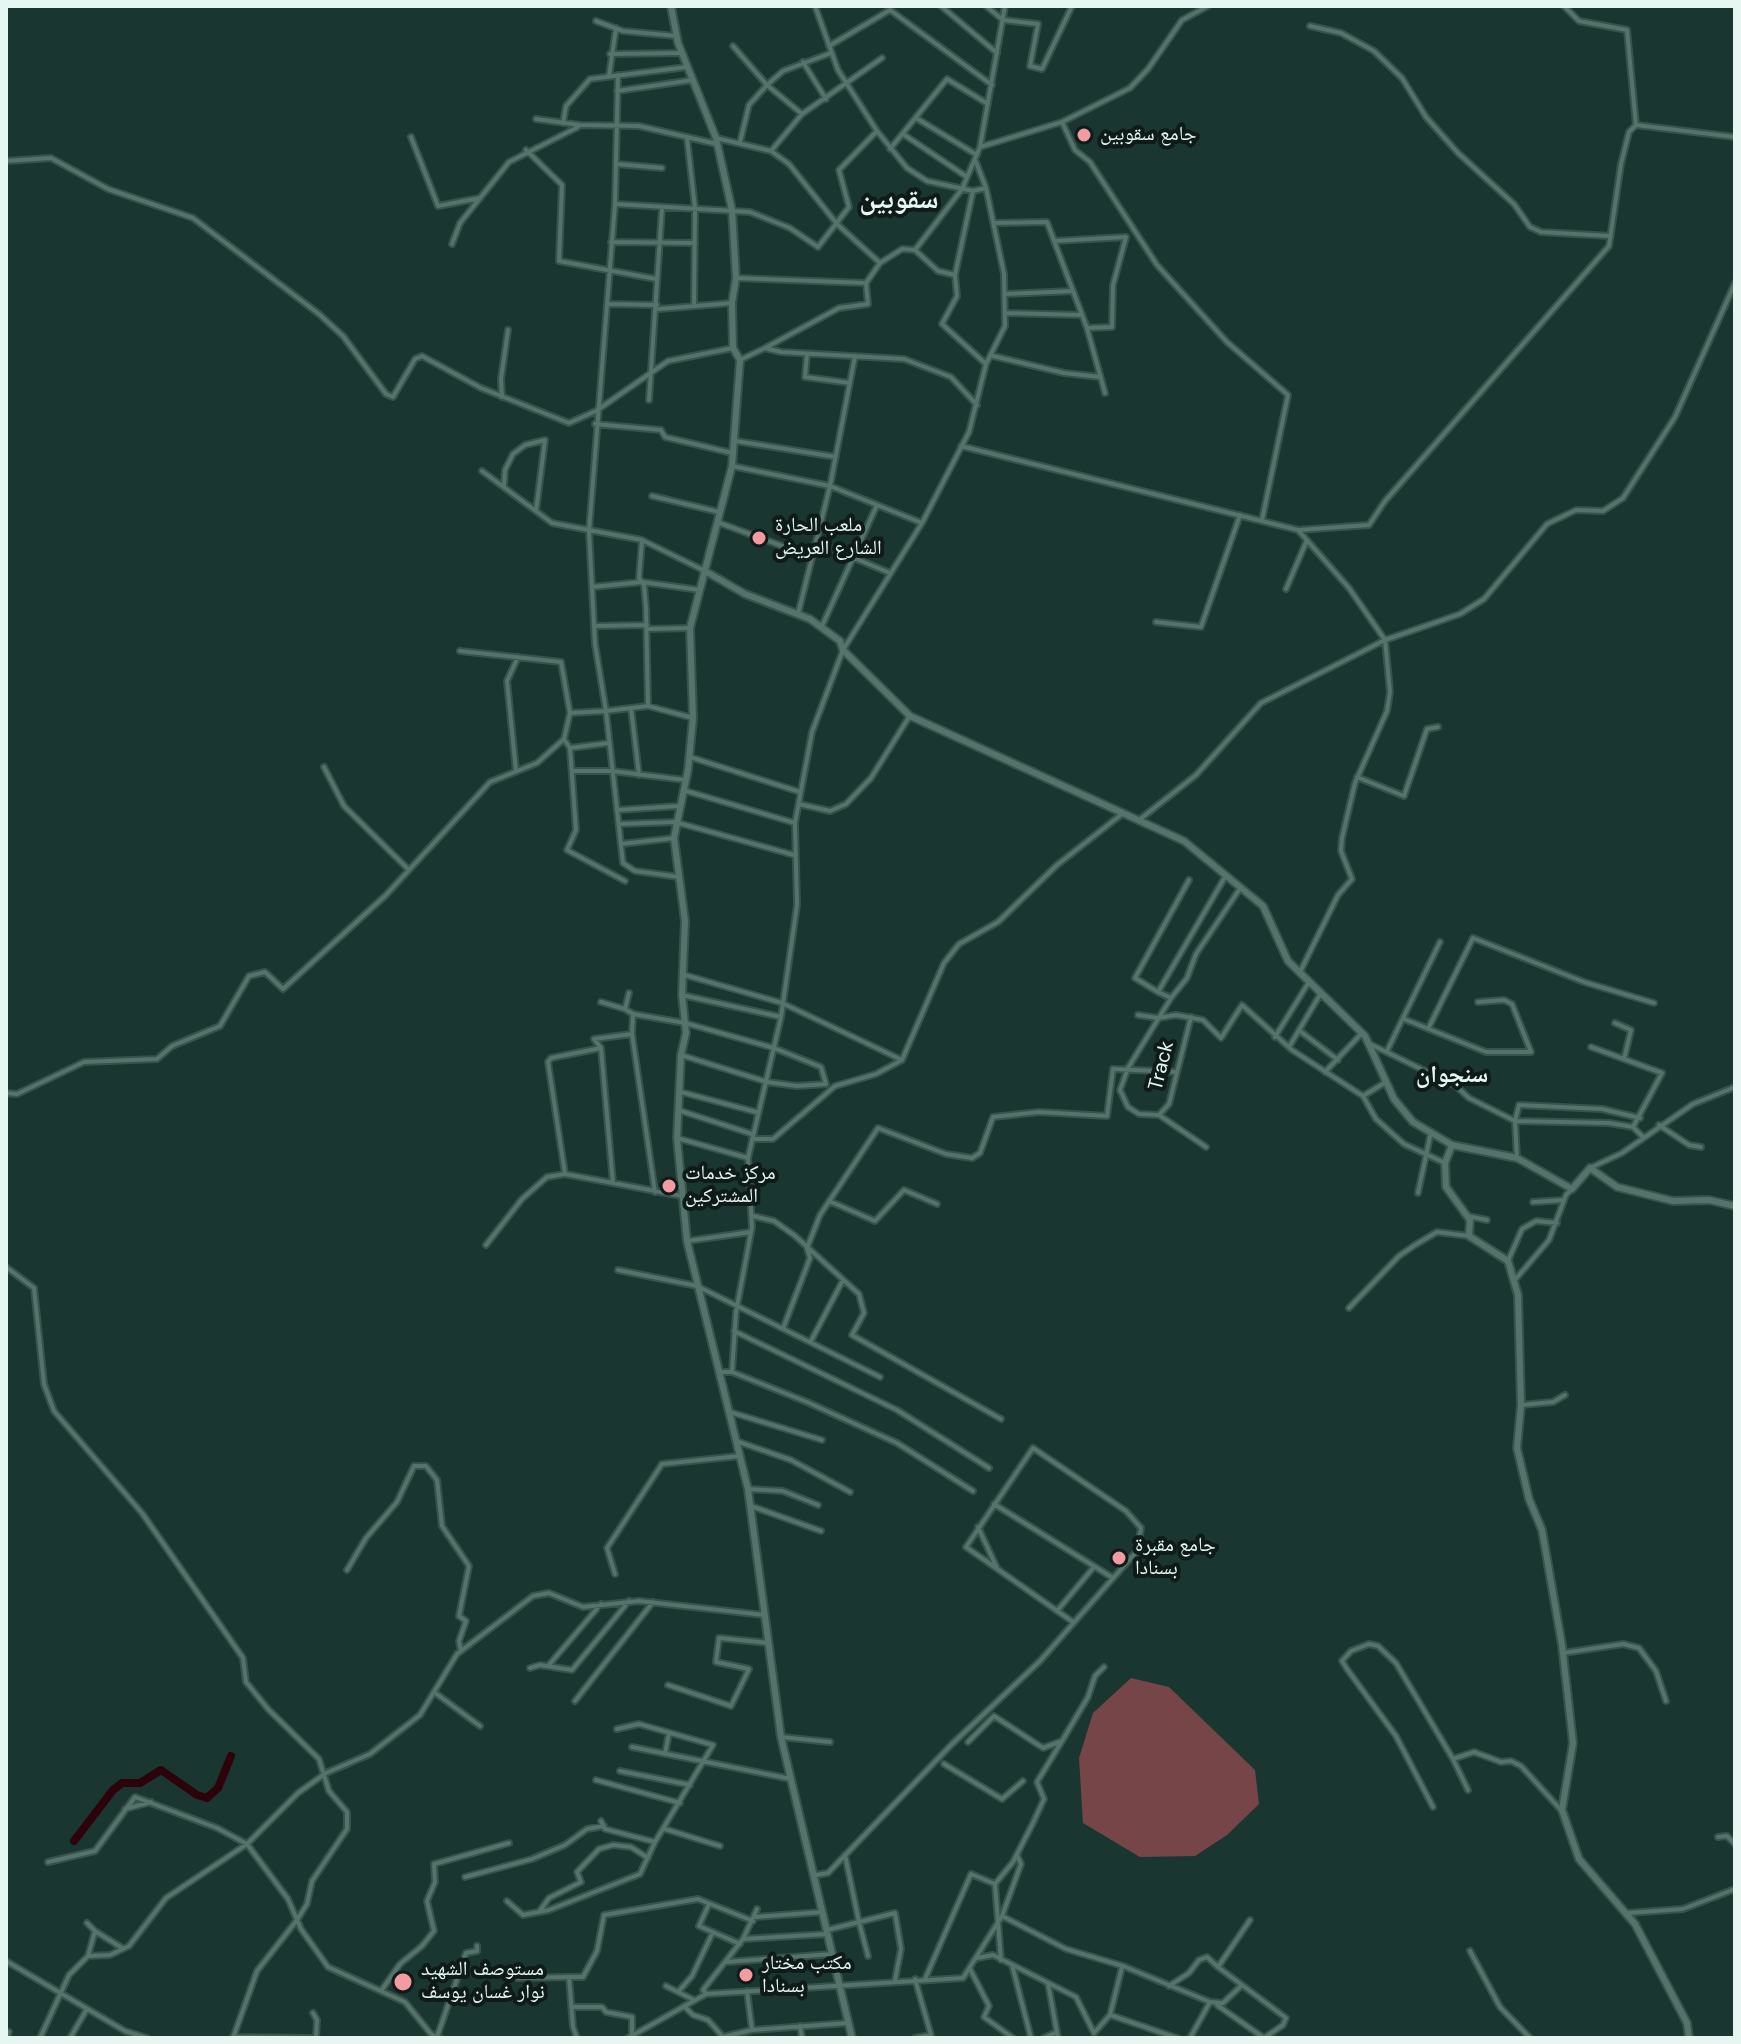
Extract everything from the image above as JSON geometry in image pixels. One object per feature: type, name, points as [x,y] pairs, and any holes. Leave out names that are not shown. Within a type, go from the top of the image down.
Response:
[{"type":"street","points":[[671,6],[681,53],[716,141],[732,210],[736,278],[732,303],[733,348],[740,360],[735,453],[690,628],[693,718],[690,757],[675,822],[685,975],[677,1138],[682,1196],[687,1241],[697,1286],[748,1489],[781,1737],[852,2038]]},
{"type":"street","points":[[815,6],[828,46],[847,84],[890,149],[914,174],[962,189],[973,191],[986,188]]},
{"type":"street","points":[[941,6],[997,53]]},
{"type":"street","points":[[986,6],[1003,20],[1038,24],[1030,66],[1042,69],[1072,6]]},
{"type":"street","points":[[915,250],[962,189],[976,162],[1005,6]]},
{"type":"street","points":[[980,147],[1062,122],[1130,88],[1148,69],[1182,20],[1210,6]]},
{"type":"street","points":[[1564,6],[1579,21],[1627,30],[1636,125]]},
{"type":"street","points":[[828,46],[890,10],[992,85]]},
{"type":"street","points":[[596,21],[616,28],[676,36]]},
{"type":"street","points":[[1310,26],[1341,33],[1374,51],[1402,78],[1426,117],[1478,174],[1514,204],[1530,227],[1541,232],[1610,236]]},
{"type":"street","points":[[609,76],[616,28]]},
{"type":"street","points":[[733,46],[767,85],[802,114]]},
{"type":"street","points":[[610,54],[681,53]]},
{"type":"street","points":[[740,142],[749,105],[767,85],[783,71],[831,53]]},
{"type":"street","points":[[771,151],[802,114],[882,58]]},
{"type":"street","points":[[803,62],[826,99]]},
{"type":"street","points":[[563,123],[566,106],[590,79],[687,67]]},
{"type":"street","points":[[618,75],[615,204],[596,411],[589,531],[594,626],[623,863],[635,871],[679,877]]},
{"type":"street","points":[[890,149],[947,79],[989,104]]},
{"type":"street","points":[[617,91],[693,80]]},
{"type":"street","points":[[916,118],[977,155]]},
{"type":"street","points":[[536,119],[580,125],[618,124],[687,138],[740,142],[771,151],[789,164],[837,224],[880,263]]},
{"type":"street","points":[[1062,122],[1075,150],[1090,162],[1157,265],[1227,342],[1288,395],[1262,521]]},
{"type":"street","points":[[452,244],[460,223],[509,162],[526,150],[580,125]]},
{"type":"street","points":[[1636,125],[1735,137]]},
{"type":"street","points":[[961,446],[1298,530],[1369,525],[1385,501],[1609,246],[1621,164],[1629,132],[1636,125]]},
{"type":"street","points":[[615,204],[732,210],[765,215],[818,247],[849,207],[839,170],[877,131]]},
{"type":"street","points":[[903,134],[968,178]]},
{"type":"street","points":[[411,137],[438,206],[480,198]]},
{"type":"street","points":[[687,138],[695,208],[694,306]]},
{"type":"street","points":[[526,150],[562,185],[559,261],[656,279]]},
{"type":"street","points":[[6,161],[51,158],[108,189],[202,223],[343,336],[386,394],[393,397],[415,359],[422,356],[502,397],[569,423],[596,411],[668,361],[733,348]]},
{"type":"street","points":[[732,1372],[734,1331],[751,1232],[748,1158],[756,1112],[767,1082],[781,1017],[797,905],[795,823],[816,718],[843,650],[922,523],[961,446],[977,405],[986,364],[993,356],[1005,326],[1005,294],[994,223],[976,162]]},
{"type":"street","points":[[616,164],[662,168]]},
{"type":"street","points":[[973,191],[955,275],[957,296],[942,324],[986,364]]},
{"type":"street","points":[[649,400],[658,307],[656,279],[662,207]]},
{"type":"street","points":[[994,223],[1047,222],[1087,328],[1105,393]]},
{"type":"street","points":[[1054,241],[1126,237],[1113,285],[1112,327],[1087,328]]},
{"type":"street","points":[[611,242],[695,243]]},
{"type":"street","points":[[740,360],[839,308],[868,304],[866,283],[880,263],[902,249],[915,250],[938,271],[955,275]]},
{"type":"street","points":[[736,278],[866,283]]},
{"type":"street","points":[[1139,820],[1196,775],[1261,703],[1385,640],[1460,614],[1484,599],[1547,524],[1576,510],[1603,511],[1623,498],[1675,417],[1735,283]]},
{"type":"street","points":[[1005,294],[1073,291]]},
{"type":"street","points":[[607,304],[658,307],[732,303]]},
{"type":"street","points":[[1006,313],[1082,315]]},
{"type":"street","points":[[502,397],[501,379],[508,330]]},
{"type":"street","points":[[765,348],[807,354],[904,359],[951,377],[977,405]]},
{"type":"street","points":[[807,354],[805,377],[850,383]]},
{"type":"street","points":[[798,614],[830,486],[855,356]]},
{"type":"street","points":[[993,356],[1064,373],[1100,377]]},
{"type":"street","points":[[595,424],[661,430],[665,437],[735,453]]},
{"type":"street","points":[[504,487],[505,470],[513,454],[525,445],[545,440],[536,511]]},
{"type":"street","points":[[736,441],[836,457]]},
{"type":"street","points":[[732,466],[830,486],[922,523]]},
{"type":"street","points":[[482,471],[552,523],[642,540],[745,594],[798,614],[840,641],[843,650],[910,716],[1184,841],[1263,906],[1288,961],[1362,1033],[1394,1099],[1413,1122],[1452,1145],[1517,1158],[1572,1189]]},
{"type":"street","points":[[652,496],[719,512]]},
{"type":"street","points":[[821,628],[877,505]]},
{"type":"street","points":[[1156,622],[1201,627],[1240,515]]},
{"type":"street","points":[[717,522],[812,557]]},
{"type":"street","points":[[1298,530],[1349,588],[1385,640],[1390,692],[1387,711],[1357,777],[1341,851],[1352,879],[1338,895],[1300,972]]},
{"type":"street","points":[[642,540],[639,578],[647,627],[648,706]]},
{"type":"street","points":[[1286,589],[1307,540]]},
{"type":"street","points":[[816,542],[890,573]]},
{"type":"street","points":[[592,587],[642,582],[700,590]]},
{"type":"street","points":[[594,626],[690,628]]},
{"type":"street","points":[[6,1093],[17,1094],[84,1062],[157,1059],[172,1046],[220,1026],[249,976],[265,972],[283,989],[386,895],[490,782],[537,763],[564,739],[570,713],[561,662],[460,651]]},
{"type":"street","points":[[516,771],[507,681],[518,657]]},
{"type":"street","points":[[570,713],[648,706],[693,718]]},
{"type":"street","points":[[631,708],[639,775]]},
{"type":"street","points":[[799,804],[830,811],[846,804],[871,778],[910,716]]},
{"type":"street","points":[[1357,777],[1404,796],[1427,729],[1438,727]]},
{"type":"street","points":[[564,739],[570,748],[576,830],[567,850],[625,881]]},
{"type":"street","points":[[570,748],[609,743]]},
{"type":"street","points":[[690,757],[800,792]]},
{"type":"street","points":[[324,767],[344,806],[408,869]]},
{"type":"street","points":[[572,771],[612,771],[686,780]]},
{"type":"street","points":[[683,790],[795,823]]},
{"type":"street","points":[[617,810],[679,806]]},
{"type":"street","points":[[678,1110],[752,1137],[773,1139],[835,1086],[876,1074],[902,1060],[944,963],[959,944],[998,922],[1057,865],[1122,814]]},
{"type":"street","points":[[619,824],[675,822],[794,855]]},
{"type":"street","points":[[621,844],[674,838]]},
{"type":"street","points":[[1158,992],[1225,877]]},
{"type":"street","points":[[1171,998],[1135,978],[1189,880]]},
{"type":"street","points":[[1128,1068],[1171,998],[1187,978],[1196,954],[1241,887]]},
{"type":"street","points":[[1428,1029],[1473,938],[1584,982],[1654,1003]]},
{"type":"street","points":[[1386,1052],[1440,942]]},
{"type":"street","points":[[685,975],[782,1003],[902,1060]]},
{"type":"street","points":[[1275,1037],[1310,981]]},
{"type":"street","points":[[625,1009],[629,993]]},
{"type":"street","points":[[1289,1047],[1321,993]]},
{"type":"street","points":[[682,995],[781,1017]]},
{"type":"street","points":[[1404,1019],[1486,1052],[1531,1052],[1512,1004],[1504,1000],[1478,1002]]},
{"type":"street","points":[[601,1002],[633,1014],[685,1023],[774,1048],[821,1067],[826,1084]]},
{"type":"street","points":[[1138,1015],[1158,1018],[1176,1015],[1203,1020],[1221,1038],[1242,1005],[1275,1037],[1363,1096],[1367,1108],[1404,1144],[1445,1163]]},
{"type":"street","points":[[633,1014],[632,1034],[655,1192]]},
{"type":"street","name":"Track","points":[[1128,1068],[1120,1090],[1128,1107],[1139,1114],[1159,1115],[1169,1104],[1191,1017]]},
{"type":"street","points":[[1615,1023],[1631,1030],[1624,1059]]},
{"type":"street","points":[[1300,1031],[1338,1060]]},
{"type":"street","points":[[1325,1072],[1362,1033]]},
{"type":"street","points":[[613,1183],[601,1048],[594,1039],[632,1034]]},
{"type":"street","points":[[1368,1043],[1515,1121],[1609,1123],[1633,1127],[1643,1137]]},
{"type":"street","points":[[1591,1047],[1662,1073],[1633,1127]]},
{"type":"street","points":[[565,1174],[548,1062],[601,1048]]},
{"type":"street","points":[[681,1055],[767,1082],[835,1086]]},
{"type":"street","points":[[784,1326],[810,1258],[807,1248],[829,1201],[878,1128],[946,1154],[972,1158],[980,1153],[988,1124],[1002,1114],[1107,1116],[1111,1071],[1128,1068],[1176,1072]]},
{"type":"street","points":[[1363,1096],[1386,1082]]},
{"type":"street","points":[[1514,1281],[1541,1252],[1557,1223],[1564,1200],[1590,1168],[1622,1153],[1693,1104],[1735,1087]]},
{"type":"street","points":[[678,1092],[756,1112]]},
{"type":"street","points":[[1517,1158],[1515,1121],[1519,1105],[1602,1109],[1640,1118]]},
{"type":"street","points":[[1159,1115],[1206,1147]]},
{"type":"street","points":[[1659,1125],[1689,1145],[1701,1147]]},
{"type":"street","points":[[1418,1193],[1431,1132]]},
{"type":"street","points":[[677,1138],[748,1158]]},
{"type":"street","points":[[1452,1145],[1445,1163],[1446,1187],[1467,1216],[1469,1236]]},
{"type":"street","points":[[1590,1168],[1617,1187],[1673,1201],[1709,1200],[1735,1206]]},
{"type":"street","points":[[486,1245],[530,1192],[547,1177],[565,1174],[682,1196]]},
{"type":"street","points":[[829,1201],[875,1221],[904,1190],[937,1204]]},
{"type":"street","points":[[1533,1202],[1564,1200]]},
{"type":"street","points":[[752,1216],[774,1221],[859,1294],[864,1313],[852,1335],[1001,1419]]},
{"type":"street","points":[[1467,1216],[1487,1220]]},
{"type":"street","points":[[1557,1223],[1536,1221],[1522,1229],[1508,1261],[1518,1295],[1521,1405],[1517,1448],[1529,1499],[1542,1530],[1563,1653],[1573,1743],[1562,1810]]},
{"type":"street","points":[[687,1241],[751,1232]]},
{"type":"street","points":[[1349,1308],[1399,1256],[1437,1232],[1469,1236],[1508,1261]]},
{"type":"street","points":[[6,1267],[34,1288],[44,1384],[54,1411],[142,1513],[243,1658],[246,1682],[268,1709],[319,1759],[326,1773],[329,1791],[347,1812],[347,1829],[316,1874],[307,1904],[257,1971],[233,2037],[310,2038]]},
{"type":"street","points":[[618,1270],[697,1286],[738,1303],[880,1377]]},
{"type":"street","points":[[811,1341],[843,1280]]},
{"type":"street","points":[[734,1331],[897,1410],[989,1468]]},
{"type":"street","points":[[718,1372],[732,1372],[897,1443],[973,1491]]},
{"type":"street","points":[[1521,1405],[1553,1402],[1565,1395]]},
{"type":"street","points":[[728,1411],[822,1440]]},
{"type":"street","points":[[734,1440],[791,1460],[850,1492]]},
{"type":"street","points":[[816,1875],[828,1873],[962,1734],[1040,1661],[1137,1551],[1142,1539],[1141,1528],[1126,1511],[1033,1448],[966,1547],[1073,1622]]},
{"type":"street","points":[[615,1574],[607,1548],[662,1464],[740,1456]]},
{"type":"street","points":[[347,1570],[366,1538],[397,1502],[414,1466],[426,1466],[437,1480],[442,1526],[469,1566],[459,1616],[466,1621],[459,1641],[461,1651]]},
{"type":"street","points":[[748,1489],[783,1491],[818,1505]]},
{"type":"street","points":[[994,1504],[1113,1578]]},
{"type":"street","points":[[751,1506],[821,1531]]},
{"type":"street","points":[[978,1527],[998,1569]]},
{"type":"street","points":[[1057,1611],[1093,1568]]},
{"type":"street","points":[[88,1956],[110,1955],[123,1949],[146,1928],[166,1898],[247,1844],[298,1793],[326,1773],[370,1754],[420,1715],[461,1651],[533,1596],[549,1593],[583,1607],[629,1601],[653,1602],[767,1616]]},
{"type":"street","points":[[530,1668],[548,1666],[572,1670],[629,1601]]},
{"type":"street","points":[[575,1701],[653,1602]]},
{"type":"street","points":[[548,1666],[601,1604]]},
{"type":"street","points":[[668,1685],[731,1706],[749,1669],[716,1662],[719,1638],[769,1643]]},
{"type":"street","points":[[1433,1807],[1396,1736],[1342,1661],[1351,1651],[1369,1644],[1378,1646],[1396,1663],[1468,1790]]},
{"type":"street","points":[[1563,1653],[1623,1644],[1639,1648],[1656,1671],[1666,1701]]},
{"type":"street","points":[[1001,1960],[995,1884],[1017,1854],[1044,1799],[1037,1782],[1088,1697],[1095,1676],[1104,1667]]},
{"type":"street","points":[[434,1692],[480,1726]]},
{"type":"street","points":[[981,1716],[989,1721]]},
{"type":"street","points":[[962,1734],[968,1741],[994,1716],[1043,1748],[1062,1741]]},
{"type":"street","points":[[507,1901],[523,1915],[539,1912],[589,1897],[594,1891],[640,1874],[655,1842],[713,1745],[639,1724],[617,1729]]},
{"type":"street","points":[[665,1754],[669,1733]]},
{"type":"street","points":[[781,1737],[830,1742]]},
{"type":"street","points":[[632,1747],[791,1779]]},
{"type":"street","points":[[1453,1759],[1474,1752],[1501,1762],[1511,1761],[1521,1766],[1562,1810],[1579,1859],[1628,1913],[1687,2023],[1689,2038]]},
{"type":"street","points":[[944,1764],[1002,1799],[1023,1781]]},
{"type":"street","points":[[620,1771],[690,1785]]},
{"type":"street","points":[[596,1780],[680,1803]]},
{"type":"street","points":[[48,1862],[95,1851],[135,1797],[247,1844],[288,1899],[297,1920],[328,1967],[405,2002],[431,2034],[438,2037],[466,1953],[477,1951],[477,1946]]},
{"type":"street","points":[[125,1809],[153,1802]]},
{"type":"street","points":[[465,1877],[532,1859],[602,1824],[655,1842]]},
{"type":"street","points":[[665,1829],[720,1846]]},
{"type":"street","points":[[1718,1837],[1727,1836],[1735,1844]]},
{"type":"street","points":[[381,1991],[400,1964],[422,1946],[434,1931],[427,1901],[435,1882],[434,1864],[509,1843]]},
{"type":"street","points":[[539,1912],[549,1898],[581,1882],[577,1872],[599,1849],[613,1845],[631,1847],[648,1858]]},
{"type":"street","points":[[630,2037],[706,1994],[963,1978],[1002,1916],[1021,1864],[1017,1854]]},
{"type":"street","points":[[845,1855],[868,1956]]},
{"type":"street","points":[[925,1979],[971,1874],[995,1884]]},
{"type":"street","points":[[1628,1913],[1683,1909],[1735,1889]]},
{"type":"street","points":[[518,1978],[583,1977],[597,1951],[604,1915],[698,1899],[754,1919],[823,1912]]},
{"type":"street","points":[[709,1904],[699,1926],[741,1941],[827,1932],[895,1913],[901,1949],[895,1980]]},
{"type":"street","points":[[706,1994],[703,1990],[741,1941],[757,1909]]},
{"type":"street","points":[[1002,1916],[1066,1949],[1123,1966],[1169,1986],[1217,2005],[1264,2038],[1283,2025],[1286,2018],[1207,1957],[1199,1960],[1189,1973],[1169,1986]]},
{"type":"street","points":[[1218,1967],[1250,1920]]},
{"type":"street","points":[[87,1923],[123,1949]]},
{"type":"street","points":[[40,2038],[69,1975],[88,1956],[95,1931]]},
{"type":"street","points":[[678,1992],[692,1976],[713,1932]]},
{"type":"street","points":[[1470,1951],[1500,2007],[1530,2038]]},
{"type":"street","points":[[726,1962],[832,1954]]},
{"type":"street","points":[[977,1958],[993,1955],[1076,1997],[1095,2035],[1110,2015],[1123,1966]]},
{"type":"street","points":[[6,1961],[134,2036],[147,2038]]},
{"type":"street","points":[[1012,1965],[1031,2038]]},
{"type":"street","points":[[970,1969],[989,2006],[984,2017],[1013,2038]]},
{"type":"street","points":[[569,1977],[577,2038]]},
{"type":"street","points":[[915,1979],[931,2035],[918,2038]]},
{"type":"street","points":[[1044,2038],[1058,2035],[1048,1983]]},
{"type":"street","points":[[1217,2005],[1242,1985]]},
{"type":"street","points":[[666,1986],[694,2000]]},
{"type":"street","points":[[747,1991],[752,2030]]},
{"type":"street","points":[[1191,2038],[1210,2002]]},
{"type":"street","points":[[684,2006],[693,2015],[708,2020],[723,2037],[752,2030],[848,2023]]},
{"type":"street","points":[[572,2007],[602,2007],[606,2012],[632,2017],[630,2037]]},
{"type":"street","points":[[70,2038],[88,2008]]},
{"type":"street","points":[[313,2013],[317,2020],[316,2038]]},
{"type":"street","points":[[1110,2015],[1177,2038]]},
{"type":"street","points":[[800,2026],[802,2038]]},
{"type":"street","points":[[6,2031],[9,2032],[6,2038]]},
{"type":"street","points":[[744,2031],[747,2038]]},
{"type":"street","points":[[424,2038],[431,2034]]},
{"type":"shaded area","points":[[1131,1678],[1169,1687],[1255,1770],[1259,1804],[1227,1835],[1195,1856],[1140,1857],[1083,1823],[1079,1758],[1093,1713]]},
{"type":"waterway","points":[[74,1841],[113,1790],[122,1783],[140,1783],[161,1770],[197,1795],[207,1798],[218,1788],[231,1756]]},
{"type":"place","name":"جامع سقوبين","points":[[1084,135]]},
{"type":"place","name":"ملعب الحارة الشارع العريض","points":[[759,538]]},
{"type":"place","name":"مركز خدمات المشتركين","points":[[669,1186]]},
{"type":"place","name":"جامع مقبرة بسنادا","points":[[1119,1558]]},
{"type":"place","name":"مكتب مختار بسنادا","points":[[746,1975]]},
{"type":"place","name":"مستوصف الشهيد نوار غسان يوسف","points":[[403,1982]]},
{"type":"district","name":"سقوبين","points":[[899,201]]},
{"type":"district","name":"سنجوان","points":[[1452,1076]]}]
